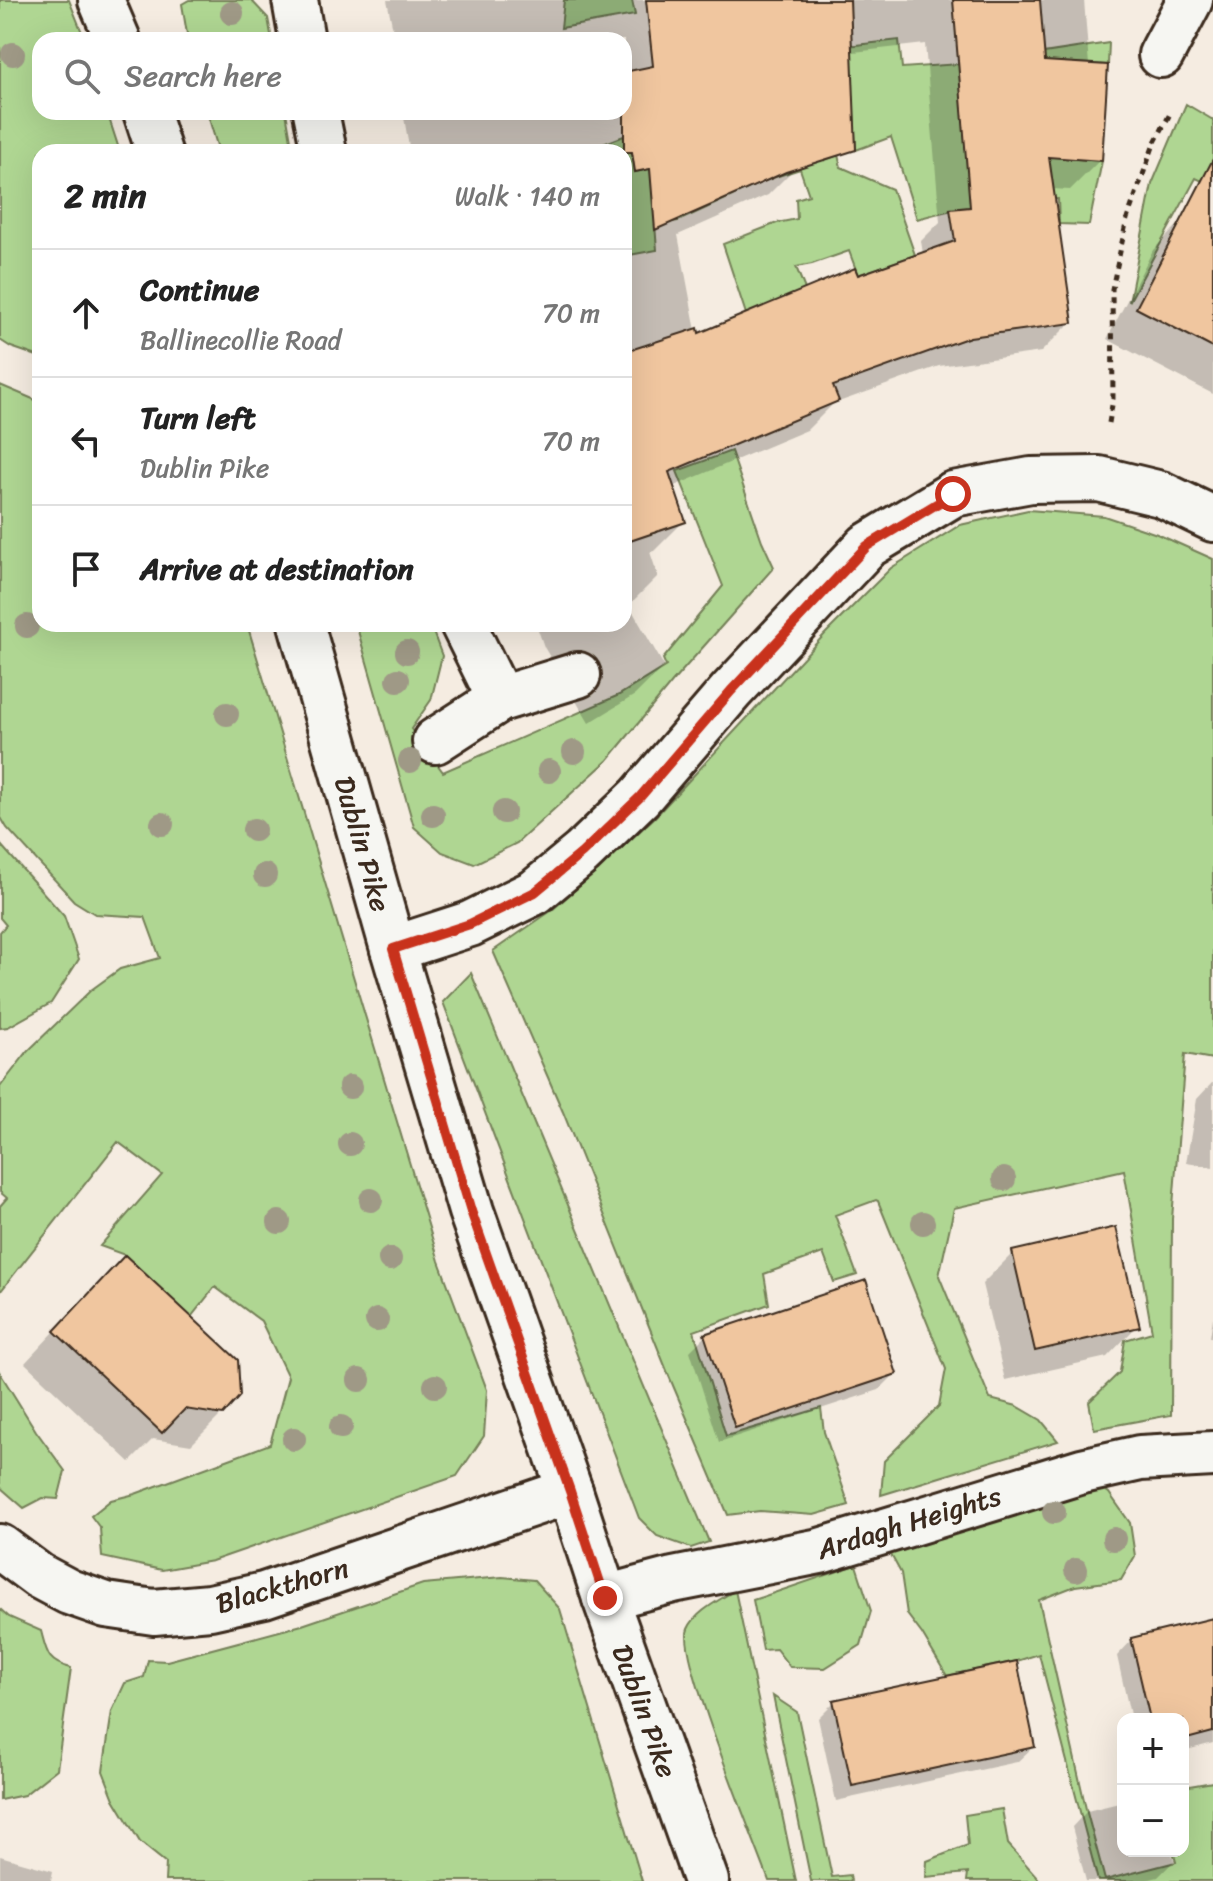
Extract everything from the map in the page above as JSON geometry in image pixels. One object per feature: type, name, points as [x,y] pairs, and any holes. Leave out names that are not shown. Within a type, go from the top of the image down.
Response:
[{"type":"street","points":[[101,0],[115,32]]},
{"type":"street","points":[[295,0],[301,32]]},
{"type":"street","points":[[1161,55],[1190,0]]},
{"type":"street","points":[[149,120],[156,144]]},
{"type":"street","points":[[318,120],[322,144]]},
{"type":"street","points":[[393,949],[470,924],[535,892],[582,853],[640,797],[731,691],[867,546],[953,494],[1031,480],[1099,479],[1161,494],[1213,519]]},
{"type":"street","name":"Dublin Pike","points":[[303,632],[471,1211],[706,1881]]},
{"type":"street","points":[[467,632],[500,699]]},
{"type":"street","points":[[435,741],[500,699],[578,675]]},
{"type":"street","name":"Ardagh Heights","points":[[605,1598],[673,1580],[820,1551],[1082,1471],[1140,1458],[1213,1454]]},
{"type":"street","name":"Blackthorn","points":[[0,1547],[39,1576],[69,1592],[106,1605],[154,1612],[210,1607],[264,1595],[570,1491]]},
{"type":"path","points":[[1099,479],[1113,399],[1112,289],[1127,219],[1154,144],[1191,72],[1161,55]]},
{"type":"green space","points":[[0,0],[69,0],[82,32],[32,32],[32,120],[110,120],[117,144],[32,144],[32,354],[0,340]]},
{"type":"green space","points":[[189,0],[251,0],[268,18],[271,32],[187,32],[182,4]]},
{"type":"green space","points":[[564,0],[632,0],[635,15],[561,28]]},
{"type":"green space","points":[[899,40],[902,68],[959,64],[964,125],[985,62],[1109,43],[1108,65],[1071,63],[1065,158],[1102,161],[1089,225],[1059,224],[1058,199],[969,207],[917,219],[891,137],[856,150],[854,114],[820,122],[825,160],[838,155],[841,167],[892,189],[915,255],[858,275],[849,251],[796,267],[813,309],[746,314],[723,244],[777,223],[797,219],[796,199],[809,195],[800,169],[769,179],[678,221],[655,224],[657,250],[632,255],[632,153],[635,172],[665,165],[838,47]]},
{"type":"green space","points":[[1186,104],[1213,120],[1213,186],[1196,178],[1129,302],[1152,184]]},
{"type":"green space","points":[[209,120],[287,120],[292,144],[217,144]]},
{"type":"green space","points":[[629,134],[631,144],[603,144]]},
{"type":"green space","points":[[0,385],[32,399],[32,632],[249,632],[439,1261],[487,1390],[484,1436],[457,1476],[212,1561],[162,1570],[102,1557],[100,1528],[91,1516],[111,1500],[270,1444],[288,1377],[261,1321],[215,1287],[191,1317],[125,1255],[100,1246],[162,1175],[118,1142],[0,1292],[0,1206],[7,1198],[0,1192],[0,1087],[28,1051],[91,990],[120,969],[160,958],[145,917],[95,914],[74,901],[7,828],[0,816]]},
{"type":"green space","points":[[731,451],[774,567],[608,760],[517,843],[474,864],[442,852],[414,827],[358,632],[433,632],[442,656],[431,700],[411,729],[443,772],[619,695],[666,666],[663,659],[723,586],[677,471]]},
{"type":"green space","points":[[1028,510],[1104,516],[1157,534],[1213,559],[1213,1059],[1185,1054],[1172,1219],[1171,1415],[1094,1429],[1089,1402],[1120,1372],[1125,1340],[1152,1332],[1124,1170],[954,1208],[939,1276],[990,1399],[1017,1406],[1041,1420],[1058,1441],[881,1495],[884,1461],[939,1406],[946,1369],[876,1200],[835,1215],[857,1275],[834,1282],[823,1253],[764,1274],[769,1304],[694,1331],[726,1436],[821,1408],[824,1432],[849,1505],[814,1515],[760,1511],[728,1515],[563,1112],[493,951],[551,911],[655,817],[825,634],[891,568],[960,525]]},
{"type":"green space","points":[[0,844],[64,916],[79,959],[51,1003],[8,1027],[0,1028],[0,932],[6,925],[0,918]]},
{"type":"green space","points":[[471,973],[709,1542],[691,1548],[657,1536],[639,1518],[443,1002]]},
{"type":"green space","points":[[0,1373],[65,1471],[58,1499],[43,1498],[24,1508],[0,1487]]},
{"type":"green space","points":[[1095,1483],[1109,1493],[1130,1523],[1135,1556],[1121,1580],[1075,1586],[1039,1600],[1105,1880],[1176,1862],[1175,1857],[1189,1857],[1189,1786],[1213,1782],[1213,1881],[1098,1881],[1039,1654],[947,1676],[907,1614],[901,1573],[890,1553]]},
{"type":"green space","points":[[856,1565],[871,1611],[861,1645],[825,1668],[790,1667],[776,1649],[763,1650],[753,1600]]},
{"type":"green space","points":[[502,1577],[534,1580],[560,1609],[642,1881],[165,1881],[166,1863],[140,1842],[114,1799],[103,1771],[112,1711],[125,1683],[144,1677],[148,1660],[167,1661],[302,1625],[423,1584]]},
{"type":"green space","points":[[735,1590],[796,1881],[769,1881],[694,1674],[688,1629],[709,1606]]},
{"type":"green space","points":[[0,1609],[9,1617],[41,1631],[49,1656],[71,1668],[57,1769],[24,1795],[0,1800]]},
{"type":"green space","points":[[773,1696],[797,1712],[832,1877],[850,1875],[851,1881],[811,1881]]},
{"type":"green space","points":[[1002,1809],[1008,1844],[1039,1881],[967,1881],[968,1873],[926,1877],[927,1861],[968,1845],[965,1815]]},
{"type":"building","points":[[646,0],[850,0],[856,150],[786,172],[655,230],[650,169],[635,172],[632,144],[624,144],[624,120],[632,120],[632,70],[653,66]]},
{"type":"building","points":[[953,0],[1040,0],[1045,61],[1108,65],[1102,161],[1049,157],[1073,323],[970,337],[833,386],[839,401],[669,472],[686,522],[632,540],[632,349],[698,328],[699,333],[855,268],[858,275],[955,241],[950,209],[970,207]]},
{"type":"building","points":[[1213,159],[1213,348],[1136,308]]},
{"type":"building","points":[[1116,1227],[1140,1327],[1035,1351],[1012,1251]]},
{"type":"building","points":[[125,1255],[238,1360],[240,1396],[223,1415],[185,1409],[162,1433],[54,1331]]},
{"type":"building","points":[[866,1280],[897,1374],[735,1428],[704,1334]]},
{"type":"building","points":[[1213,1618],[1213,1732],[1189,1738],[1189,1713],[1149,1713],[1131,1638]]},
{"type":"building","points":[[1017,1661],[1035,1747],[852,1786],[833,1700]]},
{"type":"route","points":[[605,1598],[471,1211],[393,949],[470,924],[535,892],[582,853],[640,797],[731,691],[867,546],[953,494]]}]
